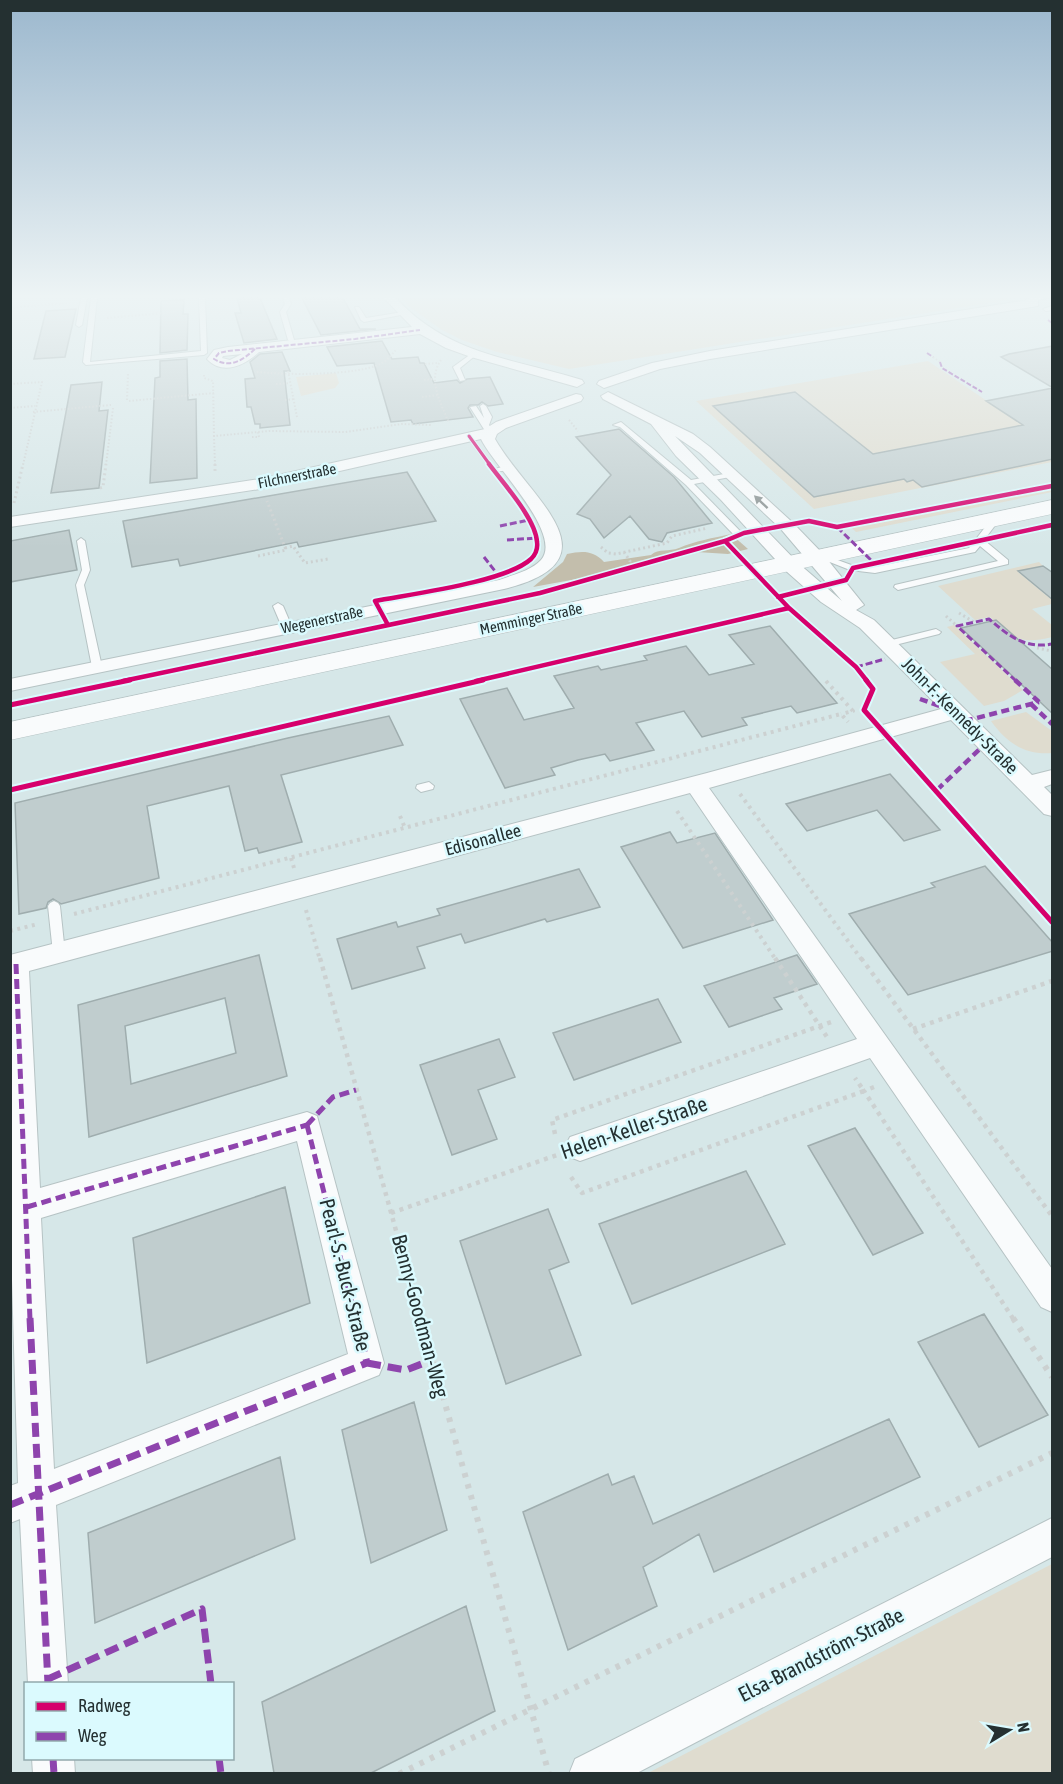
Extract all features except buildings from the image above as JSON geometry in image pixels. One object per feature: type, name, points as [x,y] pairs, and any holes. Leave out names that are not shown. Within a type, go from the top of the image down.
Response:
[{"type":"main road","name":"Memminger Straße","points":[[10,731],[1053,507]]},
{"type":"street","points":[[571,381],[592,382],[600,395]]},
{"type":"street","points":[[577,383],[568,390],[576,398],[600,395],[627,381]]},
{"type":"street","name":"John-F.-Kennedy-Straße","points":[[600,395],[688,437],[732,474],[819,557],[861,612],[867,624],[1053,808]]},
{"type":"street","name":"Filchnerstraße","points":[[11,516],[219,490],[415,447],[501,425],[576,398]]},
{"type":"street","name":"John-F.-Kennedy-Straße","points":[[658,423],[669,441],[709,479],[789,564],[851,616],[867,624]]},
{"type":"street","name":"Wegenerstraße","points":[[10,685],[287,627],[351,610],[504,584],[540,570],[551,560],[554,551],[554,532],[533,493],[500,469],[490,444],[488,428]]},
{"type":"street","name":"Edisonallee","points":[[13,965],[726,776],[956,712]]},
{"type":"street","points":[[1028,784],[1053,777]]},
{"type":"street","points":[[695,784],[1053,1296]]},
{"type":"street","points":[[13,965],[27,1207],[24,1500],[48,1682]]},
{"type":"street","name":"Helen-Keller-Straße","points":[[580,1147],[876,1044]]},
{"type":"street","name":"Pearl-S.-Buck-Straße","points":[[24,1500],[367,1364],[307,1125],[27,1207]]},
{"type":"street","name":"Elsa-Brandström-Straße","points":[[590,1773],[1053,1537]]},
{"type":"lane","points":[[483,406],[488,417],[488,428]]},
{"type":"lane","points":[[474,407],[480,421],[488,428]]},
{"type":"lane","points":[[617,424],[621,424],[689,483],[738,534]]},
{"type":"lane","points":[[689,483],[732,474]]},
{"type":"lane","points":[[819,557],[853,568],[874,570],[972,550],[996,519]]},
{"type":"lane","points":[[898,587],[1005,562],[978,540]]},
{"type":"lane","points":[[81,541],[86,570],[80,585],[96,667]]},
{"type":"lane","points":[[278,606],[287,627]]},
{"type":"lane","points":[[887,644],[936,632]]},
{"type":"lane","points":[[54,906],[59,953]]},
{"type":"path","points":[[128,381],[128,401],[213,393]]},
{"type":"path","points":[[213,381],[215,476],[219,490]]},
{"type":"path","points":[[435,381],[451,426],[442,426]]},
{"type":"path","points":[[10,384],[42,382],[33,412],[11,516]]},
{"type":"path","points":[[276,384],[290,383],[297,417]]},
{"type":"path","points":[[422,397],[439,395]]},
{"type":"path","points":[[285,400],[294,399]]},
{"type":"path","points":[[10,408],[35,406]]},
{"type":"path","points":[[33,412],[112,406],[103,487],[100,488]]},
{"type":"path","points":[[567,419],[578,431]]},
{"type":"path","points":[[214,436],[258,432],[310,432],[321,429],[357,431],[405,424],[434,425]]},
{"type":"path","points":[[405,424],[407,430]]},
{"type":"path","points":[[357,431],[358,436]]},
{"type":"path","points":[[252,437],[259,436],[258,432]]},
{"type":"path","points":[[305,435],[310,432]]},
{"type":"path","points":[[259,481],[285,548]]},
{"type":"path","points":[[601,547],[608,553],[624,552],[667,543],[672,536],[729,524]]},
{"type":"path","points":[[258,556],[286,550],[285,548],[293,546],[305,563],[328,559]]},
{"type":"path","points":[[624,552],[630,561],[628,569]]},
{"type":"path","points":[[959,613],[974,622]]},
{"type":"path","points":[[1037,648],[1053,651]]},
{"type":"path","points":[[10,931],[853,711],[826,681]]},
{"type":"path","points":[[841,714],[852,727]]},
{"type":"path","points":[[707,750],[1053,1216]]},
{"type":"path","points":[[677,811],[1053,1377]]},
{"type":"path","points":[[400,816],[405,828]]},
{"type":"path","points":[[913,1029],[1053,981]]},
{"type":"path","points":[[555,1134],[552,1120],[855,1014]]},
{"type":"path","points":[[571,1177],[582,1193],[900,1077]]},
{"type":"path","points":[[399,1773],[531,1711],[695,1627],[1053,1453]]},
{"type":"shaded area","points":[[297,381],[338,381],[335,388],[301,396]]},
{"type":"shaded area","points":[[811,381],[958,381],[1052,445],[1052,462],[814,509],[696,401]]},
{"type":"shaded area","points":[[1052,487],[1052,492],[856,532],[851,527]]},
{"type":"shaded area","points":[[731,534],[748,549],[728,554],[697,552],[636,564],[604,574],[533,587],[563,562],[567,554],[587,552],[596,555],[604,562],[651,555]]},
{"type":"shaded area","points":[[1039,562],[1043,566],[1018,572],[1052,600],[1052,604],[1032,609],[1052,625],[1052,637],[1025,640],[1012,635],[990,617],[975,620],[938,586]]},
{"type":"shaded area","points":[[954,625],[1023,690],[1004,701],[984,706],[940,662],[975,654],[947,627]]},
{"type":"shaded area","points":[[1026,712],[1052,731],[1052,753],[1033,752],[1017,746],[1003,736],[991,721]]},
{"type":"shaded area","points":[[1052,1564],[1052,1773],[648,1773]]},
{"type":"marked path","points":[[964,381],[982,392]]},
{"type":"marked path","points":[[500,526],[529,520]]},
{"type":"marked path","points":[[837,527],[874,563]]},
{"type":"marked path","points":[[507,540],[537,538]]},
{"type":"marked path","points":[[484,557],[498,575]]},
{"type":"marked path","points":[[1039,702],[957,626],[989,619],[1011,637],[1025,644],[1033,646],[1052,644]]},
{"type":"marked path","points":[[856,667],[885,659]]},
{"type":"marked path","points":[[920,699],[956,712]]},
{"type":"marked path","points":[[965,721],[1039,702]]},
{"type":"marked path","points":[[1031,704],[1052,724]]},
{"type":"marked path","points":[[937,790],[986,743]]},
{"type":"marked path","points":[[16,964],[37,1495],[48,1682]]},
{"type":"marked path","points":[[307,1125],[333,1097],[356,1090]]},
{"type":"marked path","points":[[307,1125],[367,1363]]},
{"type":"marked path","points":[[27,1207],[307,1125]]},
{"type":"marked path","points":[[367,1363],[406,1370],[432,1360]]},
{"type":"marked path","points":[[10,1505],[367,1363]]},
{"type":"marked path","points":[[48,1679],[202,1609],[211,1682]]},
{"type":"marked path","points":[[53,1760],[54,1774]]},
{"type":"marked path","points":[[219,1760],[221,1774]]},
{"type":"cycle path","points":[[388,625],[375,601],[483,579],[522,565],[535,554],[537,541],[531,523],[469,436]]},
{"type":"cycle path","points":[[10,705],[540,593],[725,541],[744,533],[809,521],[837,527],[870,522],[1052,486]]},
{"type":"cycle path","points":[[778,597],[846,580],[853,568],[1052,525]]},
{"type":"cycle path","points":[[10,790],[789,608],[725,541]]},
{"type":"cycle path","points":[[789,608],[856,667],[873,689],[864,710],[1052,922]]}]
